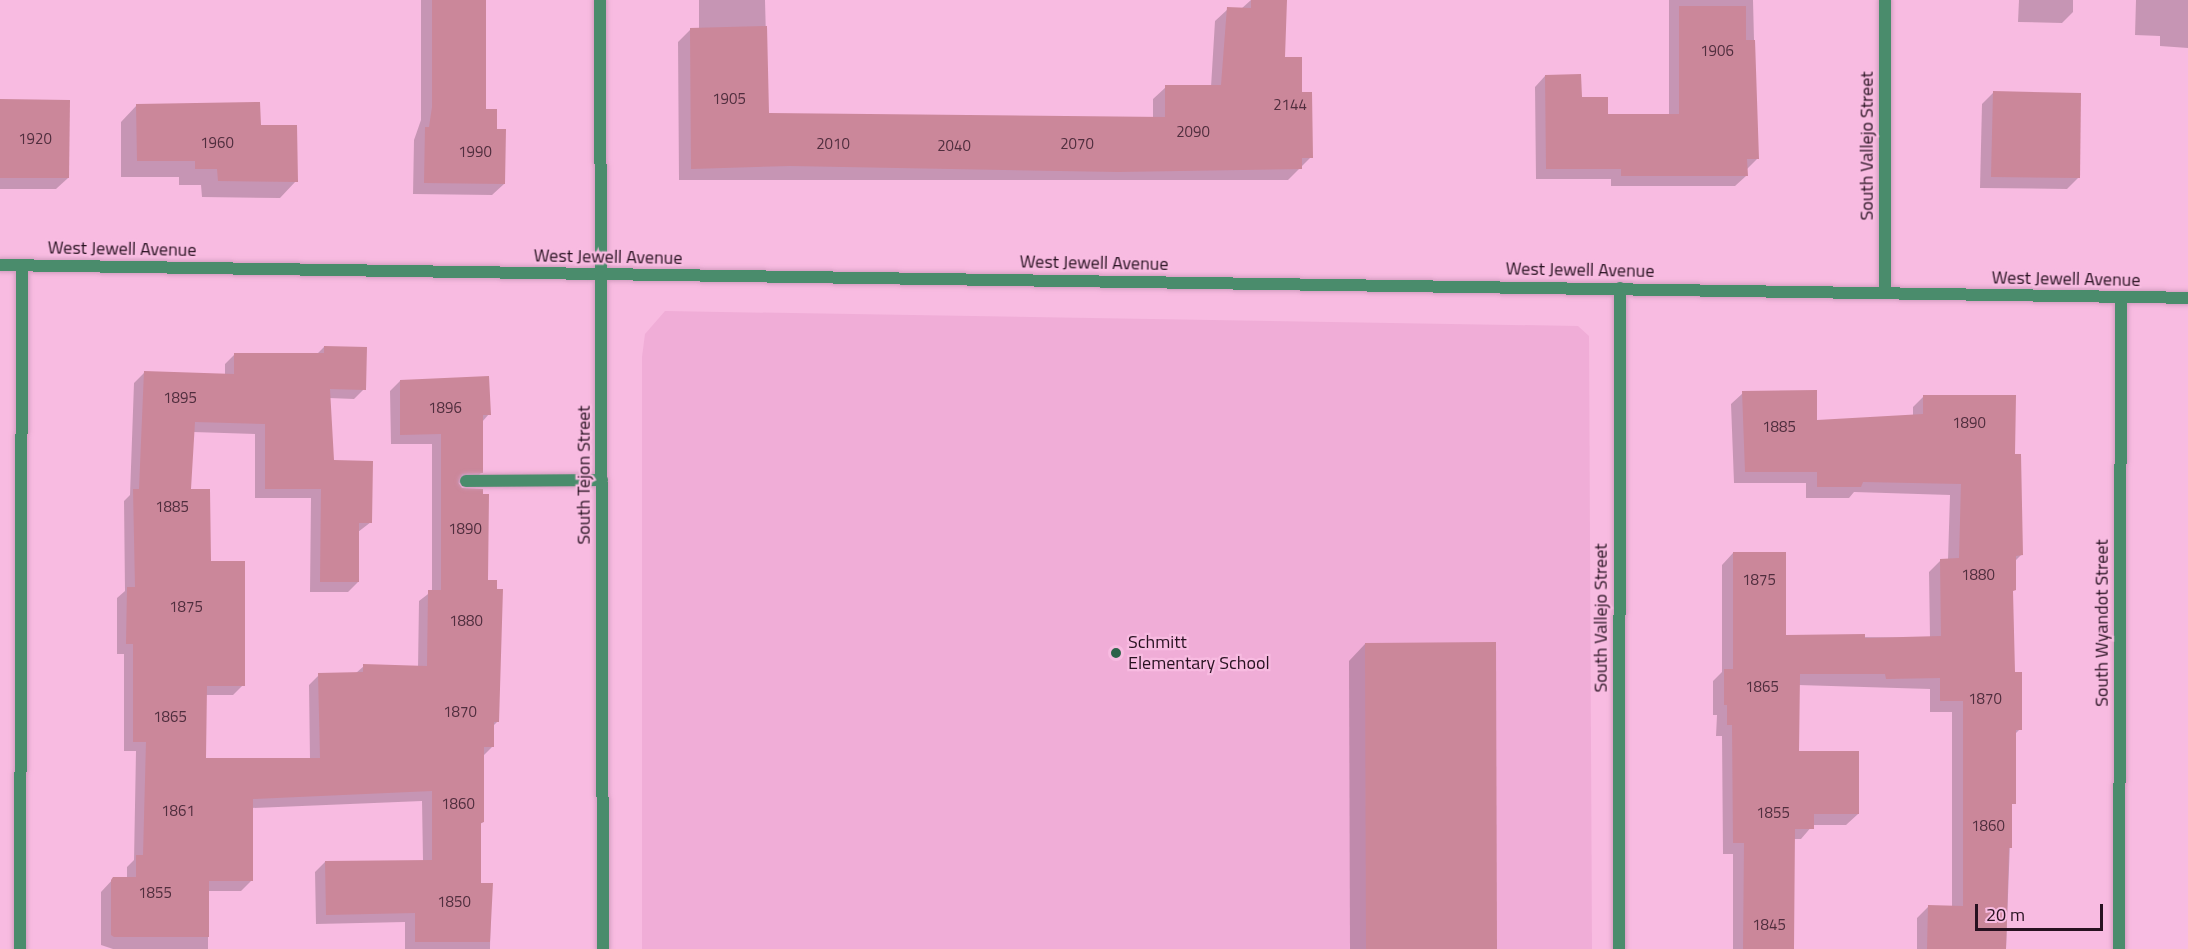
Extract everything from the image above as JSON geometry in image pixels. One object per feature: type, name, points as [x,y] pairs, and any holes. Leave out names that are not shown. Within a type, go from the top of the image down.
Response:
[{"type":"street","name":"South Tejon Street","points":[[600,0],[603,949]]},
{"type":"street","name":"South Vallejo Street","points":[[1885,0],[1885,293]]},
{"type":"street","name":"West Jewell Avenue","points":[[0,265],[2188,298]]},
{"type":"street","points":[[20,949],[22,265]]},
{"type":"street","name":"South Vallejo Street","points":[[1619,949],[1620,288]]},
{"type":"street","name":"South Wyandot Street","points":[[2119,949],[2121,298]]},
{"type":"street","points":[[466,481],[602,480]]},
{"type":"shaded area","name":"Schmitt Elementary School","points":[[665,311],[1578,326],[1589,336],[1592,949],[642,949],[642,357],[645,334]]},
{"type":"building","points":[[432,0],[486,0],[486,109],[497,109],[497,129],[506,129],[505,184],[424,183],[425,127],[429,127],[432,107]]},
{"type":"building","points":[[1251,0],[1287,0],[1285,57],[1302,57],[1302,92],[1312,92],[1313,158],[1302,158],[1302,169],[1118,172],[790,166],[691,169],[690,28],[767,26],[769,113],[1165,117],[1165,85],[1221,85],[1227,7],[1251,8]]},
{"type":"building","points":[[1679,6],[1746,6],[1746,40],[1755,40],[1759,159],[1747,159],[1748,176],[1621,176],[1621,169],[1546,169],[1545,75],[1581,74],[1582,97],[1608,97],[1608,114],[1679,114]]},
{"type":"building","points":[[1993,91],[2081,93],[2080,178],[1991,177]]},
{"type":"building","points":[[0,99],[70,100],[69,178],[0,178]]},
{"type":"building","points":[[260,102],[261,125],[297,125],[298,182],[218,181],[217,169],[195,169],[195,161],[137,161],[136,104]]},
{"type":"building","points":[[324,346],[367,347],[366,390],[330,389],[334,460],[373,461],[372,523],[359,523],[359,582],[320,582],[321,489],[265,489],[265,424],[195,422],[191,489],[210,489],[211,561],[245,561],[245,686],[207,686],[206,758],[320,758],[318,673],[363,672],[363,664],[427,666],[428,590],[441,590],[441,434],[400,435],[400,380],[489,376],[491,415],[483,415],[483,473],[462,474],[458,482],[462,488],[483,489],[483,494],[489,494],[488,580],[497,580],[497,589],[503,589],[499,722],[494,722],[494,747],[484,747],[484,822],[481,823],[481,883],[493,883],[490,942],[415,942],[415,913],[326,915],[325,861],[432,860],[432,791],[253,799],[253,881],[209,881],[209,937],[114,937],[111,935],[111,880],[113,877],[136,877],[136,855],[143,855],[146,742],[133,742],[133,644],[126,644],[127,587],[135,587],[133,489],[139,489],[144,371],[234,374],[234,353],[324,353]]},
{"type":"building","points":[[1817,390],[1817,420],[1923,414],[1923,395],[2016,395],[2015,454],[2021,454],[2023,555],[2016,556],[2016,590],[2013,591],[2015,672],[2022,672],[2022,730],[2016,730],[2016,804],[2012,804],[2012,848],[2009,848],[2006,949],[1927,949],[1928,905],[1963,906],[1963,701],[1940,701],[1940,678],[1886,679],[1885,674],[1800,674],[1799,751],[1859,751],[1859,814],[1814,814],[1814,829],[1795,829],[1794,949],[1743,949],[1744,843],[1733,843],[1732,725],[1727,725],[1727,705],[1724,705],[1724,669],[1733,669],[1733,552],[1786,552],[1786,635],[1865,634],[1865,638],[1941,636],[1940,559],[1959,558],[1961,484],[1863,482],[1861,487],[1817,487],[1817,472],[1745,472],[1742,391]]},
{"type":"building","points":[[1496,642],[1497,949],[1366,949],[1365,643]]},
{"type":"place","name":"Schmitt Elementary School","points":[[1116,653]]}]
